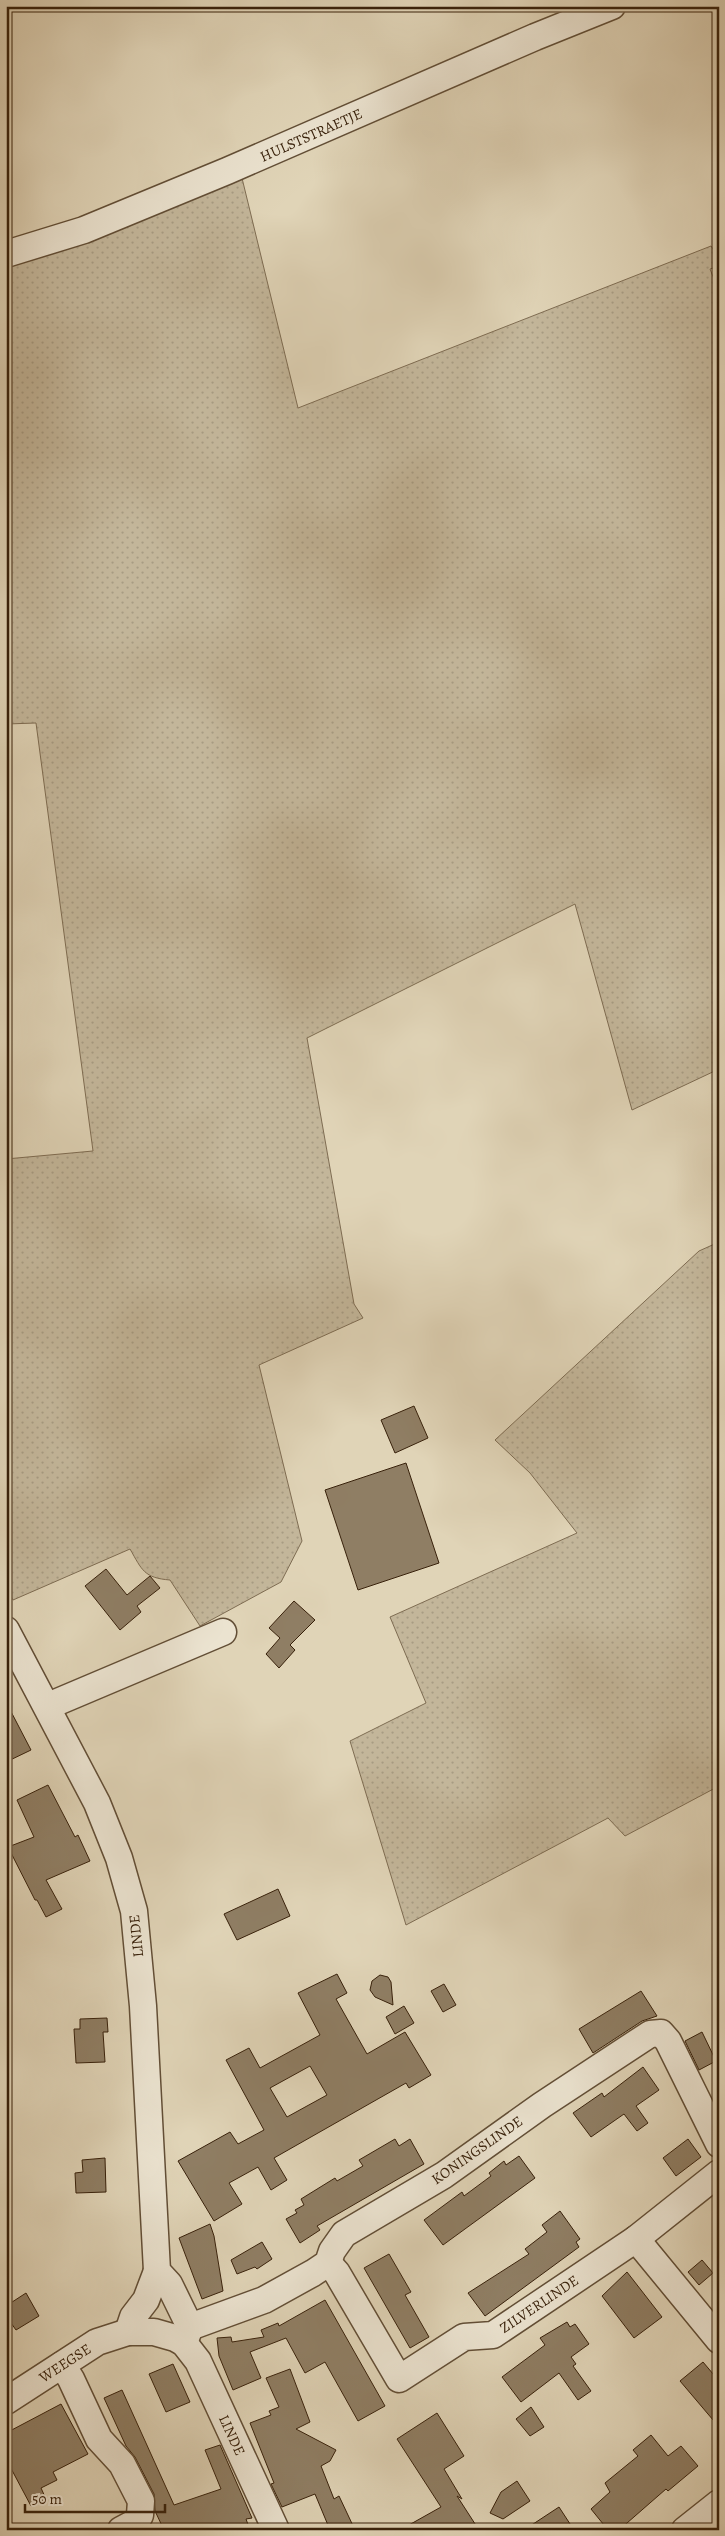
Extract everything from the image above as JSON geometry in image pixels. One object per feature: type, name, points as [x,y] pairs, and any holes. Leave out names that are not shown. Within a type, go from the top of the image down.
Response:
[{"type":"street","name":"HULSTSTRAETJE","points":[[6,254],[93,227],[236,167],[535,36],[612,6]]},
{"type":"street","name":"LINDE","points":[[6,1630],[48,1706],[100,1812],[119,1858],[134,1911],[144,2016],[157,2271],[146,2300],[133,2317],[128,2332]]},
{"type":"street","points":[[48,1706],[223,1632]]},
{"type":"street","name":"KONINGSLINDE","points":[[328,2263],[332,2252],[344,2234],[444,2175],[542,2105],[650,2034],[661,2034],[668,2041],[719,2144]]},
{"type":"street","name":"ZILVERLINDE","points":[[328,2263],[337,2273],[399,2379],[464,2337],[493,2335],[636,2239],[719,2173]]},
{"type":"street","points":[[636,2239],[719,2340]]},
{"type":"street","points":[[128,2332],[187,2335],[264,2300],[328,2263]]},
{"type":"street","name":"LINDE","points":[[157,2271],[169,2284],[198,2361],[276,2530]]},
{"type":"street","name":"WEEGSE","points":[[6,2401],[97,2342],[128,2332]]},
{"type":"street","points":[[62,2365],[71,2379],[98,2439],[122,2464],[141,2501],[140,2515],[136,2522],[121,2530]]},
{"type":"street","points":[[685,2530],[719,2503]]},
{"type":"shaded area","points":[[241,174],[298,408],[711,246],[719,258],[719,266],[710,269],[719,292],[719,1069],[632,1110],[575,904],[307,1038],[354,1304],[363,1318],[259,1365],[302,1541],[281,1582],[200,1626],[170,1580],[154,1577],[145,1572],[130,1549],[13,1600],[6,1587],[6,1159],[93,1151],[36,723],[6,724],[6,262]]},
{"type":"shaded area","points":[[719,1242],[719,1786],[625,1836],[608,1818],[406,1925],[350,1741],[426,1703],[390,1617],[577,1533],[530,1473],[495,1440],[699,1251]]},
{"type":"building","points":[[414,1406],[428,1438],[395,1453],[381,1420]]},
{"type":"building","points":[[406,1463],[439,1563],[358,1590],[325,1490]]},
{"type":"building","points":[[106,1569],[127,1595],[150,1576],[160,1588],[137,1606],[141,1612],[120,1630],[85,1586]]},
{"type":"building","points":[[294,1601],[315,1620],[290,1645],[295,1650],[279,1668],[266,1654],[280,1638],[269,1628]]},
{"type":"building","points":[[6,1702],[31,1750],[6,1762]]},
{"type":"building","points":[[48,1785],[75,1837],[78,1835],[90,1861],[46,1880],[62,1909],[46,1917],[37,1900],[35,1900],[8,1847],[34,1837],[17,1800]]},
{"type":"building","points":[[278,1889],[290,1916],[237,1940],[224,1914]]},
{"type":"building","points":[[337,1974],[347,1993],[336,1999],[367,2054],[405,2032],[431,2075],[409,2088],[406,2083],[274,2158],[287,2180],[271,2190],[258,2167],[229,2183],[242,2204],[214,2221],[178,2161],[230,2132],[238,2144],[264,2130],[226,2060],[249,2048],[260,2068],[320,2035],[298,1993]],"holes":[[[310,2066],[327,2095],[287,2117],[270,2088]]]},
{"type":"building","points":[[380,1975],[388,1977],[391,1982],[393,2005],[375,1997],[370,1990],[372,1981]]},
{"type":"building","points":[[444,1984],[456,2005],[443,2012],[431,1991]]},
{"type":"building","points":[[641,1991],[657,2016],[642,2021],[593,2053],[579,2029]]},
{"type":"building","points":[[404,2006],[414,2023],[395,2034],[386,2017]]},
{"type":"building","points":[[107,2018],[108,2032],[103,2032],[105,2062],[76,2063],[74,2029],[80,2029],[80,2019]]},
{"type":"building","points":[[702,2032],[716,2061],[699,2070],[685,2041]]},
{"type":"building","points":[[643,2067],[659,2090],[636,2106],[648,2123],[637,2131],[624,2114],[591,2137],[573,2113],[602,2093],[604,2097]]},
{"type":"building","points":[[395,2139],[399,2146],[410,2139],[424,2164],[317,2226],[320,2230],[300,2243],[286,2219],[297,2213],[295,2210],[304,2205],[301,2199],[335,2178],[337,2181],[363,2166],[359,2160]]},
{"type":"building","points":[[688,2139],[701,2157],[676,2176],[663,2158]]},
{"type":"building","points":[[519,2156],[535,2178],[443,2245],[424,2220],[462,2192],[464,2196],[491,2176],[489,2173],[504,2161],[506,2165]]},
{"type":"building","points":[[105,2158],[106,2192],[76,2193],[75,2173],[83,2172],[82,2160]]},
{"type":"building","points":[[560,2211],[580,2239],[576,2242],[579,2247],[485,2316],[468,2293],[529,2254],[525,2249],[547,2232],[542,2225]]},
{"type":"building","points":[[210,2224],[214,2236],[223,2291],[202,2299],[179,2238]]},
{"type":"building","points":[[262,2242],[272,2259],[257,2269],[255,2267],[237,2274],[231,2260]]},
{"type":"building","points":[[389,2254],[411,2292],[405,2295],[429,2337],[410,2348],[364,2268]]},
{"type":"building","points":[[702,2260],[713,2273],[699,2285],[688,2272]]},
{"type":"building","points":[[627,2272],[662,2317],[634,2338],[602,2296]]},
{"type":"building","points":[[26,2293],[39,2316],[16,2330],[6,2316],[6,2306]]},
{"type":"building","points":[[325,2300],[385,2406],[358,2421],[325,2362],[305,2373],[286,2338],[250,2352],[261,2378],[233,2390],[219,2356],[217,2338],[231,2337],[232,2342],[264,2337],[261,2330],[278,2323],[279,2326]]},
{"type":"building","points":[[567,2322],[570,2327],[575,2324],[589,2344],[571,2357],[576,2364],[573,2366],[591,2391],[578,2400],[559,2373],[521,2402],[502,2377],[545,2345],[540,2338]]},
{"type":"building","points":[[703,2362],[719,2381],[719,2427],[680,2381]]},
{"type":"building","points":[[173,2364],[190,2402],[166,2412],[149,2374]]},
{"type":"building","points":[[290,2369],[310,2422],[296,2429],[336,2450],[330,2461],[321,2466],[334,2499],[339,2496],[355,2530],[330,2530],[315,2494],[282,2507],[271,2484],[274,2483],[250,2423],[271,2415],[269,2411],[279,2407],[266,2378]]},
{"type":"building","points":[[122,2390],[174,2505],[221,2489],[205,2450],[220,2445],[252,2518],[246,2519],[250,2530],[164,2530],[155,2511],[154,2494],[135,2457],[126,2446],[104,2398]]},
{"type":"building","points":[[61,2404],[88,2454],[53,2472],[57,2480],[41,2488],[46,2499],[31,2506],[6,2459],[6,2433]]},
{"type":"building","points":[[531,2407],[544,2427],[530,2436],[516,2419]]},
{"type":"building","points":[[437,2413],[464,2456],[444,2469],[462,2499],[457,2496],[479,2530],[400,2530],[441,2507],[397,2439]]},
{"type":"building","points":[[651,2435],[668,2456],[681,2446],[698,2466],[668,2491],[666,2489],[619,2530],[608,2530],[591,2509],[610,2492],[605,2483],[638,2456],[633,2450]]},
{"type":"building","points":[[517,2481],[530,2501],[503,2519],[490,2513],[501,2492]]},
{"type":"building","points":[[559,2507],[574,2530],[524,2530]]}]
